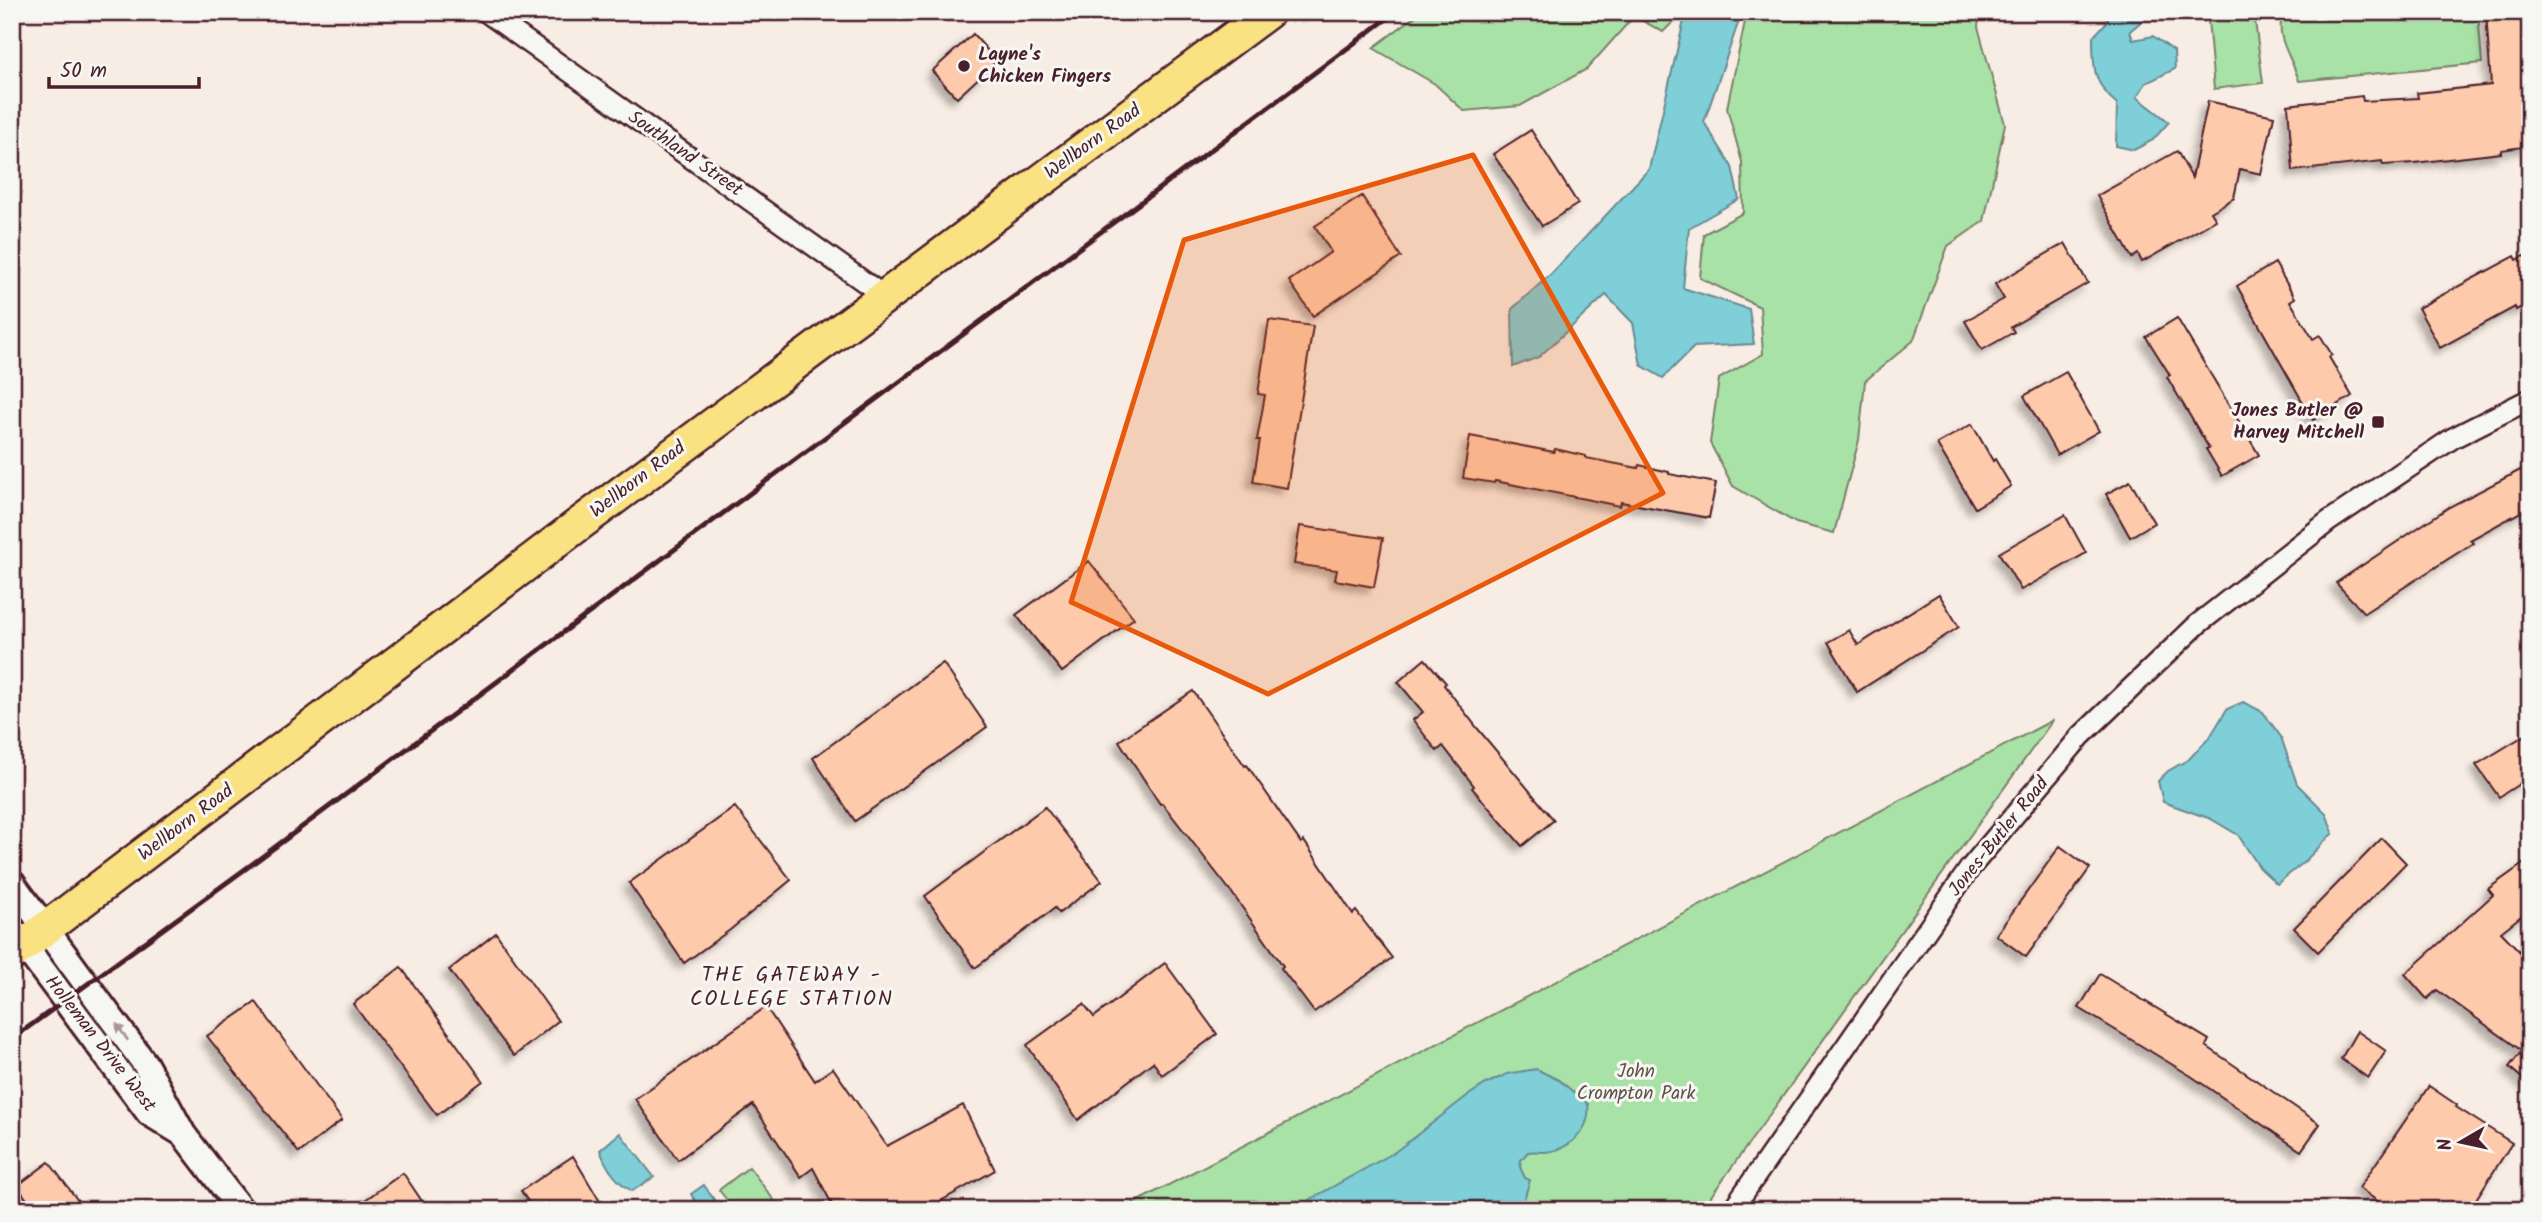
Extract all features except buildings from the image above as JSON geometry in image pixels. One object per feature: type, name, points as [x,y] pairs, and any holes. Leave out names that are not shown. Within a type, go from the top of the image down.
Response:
[{"type":"main road","name":"Wellborn Road","points":[[24,939],[1268,12]]},
{"type":"street","name":"Southland Street","points":[[485,12],[884,296]]},
{"type":"street","name":"Jones-Butler Road","points":[[1732,1210],[1969,868],[2081,736],[2197,624],[2329,521],[2453,438],[2530,399]]},
{"type":"street","name":"Holleman Drive West","points":[[12,883],[24,939],[145,1064],[183,1134],[241,1210]]},
{"type":"highlighted area","points":[[1473,155],[1663,493],[1268,694],[1071,602],[1184,240]]},
{"type":"green space","points":[[1421,12],[1678,12],[1676,19],[1663,32],[1634,16],[1587,69],[1520,106],[1464,111],[1435,84],[1373,48]]},
{"type":"green space","points":[[1747,12],[1980,12],[1978,27],[2005,124],[1984,221],[1948,246],[1913,341],[1865,381],[1859,440],[1834,533],[1796,523],[1733,486],[1710,443],[1719,379],[1763,354],[1760,307],[1700,278],[1704,234],[1743,213],[1742,162],[1727,108]]},
{"type":"green space","points":[[2283,12],[2478,12],[2482,63],[2299,81],[2282,39]]},
{"type":"green space","points":[[2254,13],[2263,83],[2214,89],[2208,19]]},
{"type":"green space","name":"John Crompton Park","points":[[2053,720],[1701,1210],[1121,1210]]},
{"type":"green space","points":[[749,1167],[776,1203],[767,1210],[735,1210],[719,1190]]},
{"type":"water","points":[[1686,12],[1742,12],[1704,122],[1732,167],[1739,199],[1689,228],[1683,288],[1749,309],[1754,344],[1694,347],[1663,378],[1641,365],[1633,323],[1606,295],[1539,357],[1513,367],[1512,309],[1552,273],[1649,169]]},
{"type":"water","points":[[2106,12],[2143,12],[2143,20],[2130,31],[2133,40],[2153,36],[2174,51],[2175,69],[2146,83],[2137,97],[2169,122],[2153,140],[2134,150],[2116,146],[2117,104],[2103,89],[2094,66],[2093,37],[2107,22]]},
{"type":"water","points":[[2243,702],[2263,712],[2281,737],[2297,784],[2326,813],[2333,833],[2277,884],[2260,868],[2238,835],[2211,819],[2163,802],[2158,781],[2168,771],[2189,759],[2210,737],[2227,709]]},
{"type":"water","points":[[1536,1069],[1559,1080],[1588,1104],[1588,1113],[1583,1130],[1571,1143],[1545,1152],[1528,1152],[1521,1160],[1520,1167],[1525,1178],[1530,1180],[1521,1210],[1305,1210],[1309,1200],[1395,1152],[1486,1084],[1507,1074]]},
{"type":"water","points":[[620,1133],[654,1177],[632,1191],[612,1174],[600,1150]]},
{"type":"water","points":[[704,1185],[721,1210],[701,1210],[691,1194]]},
{"type":"railway","points":[[12,1039],[259,859],[1396,12]]},
{"type":"place","name":"Layne's Chicken Fingers","points":[[964,66]]},
{"type":"place","name":"Jones Butler @ Harvey Mitchell","points":[[2378,422]]},
{"type":"district","name":"THE GATEWAY - COLLEGE STATION","points":[[792,987]]}]
